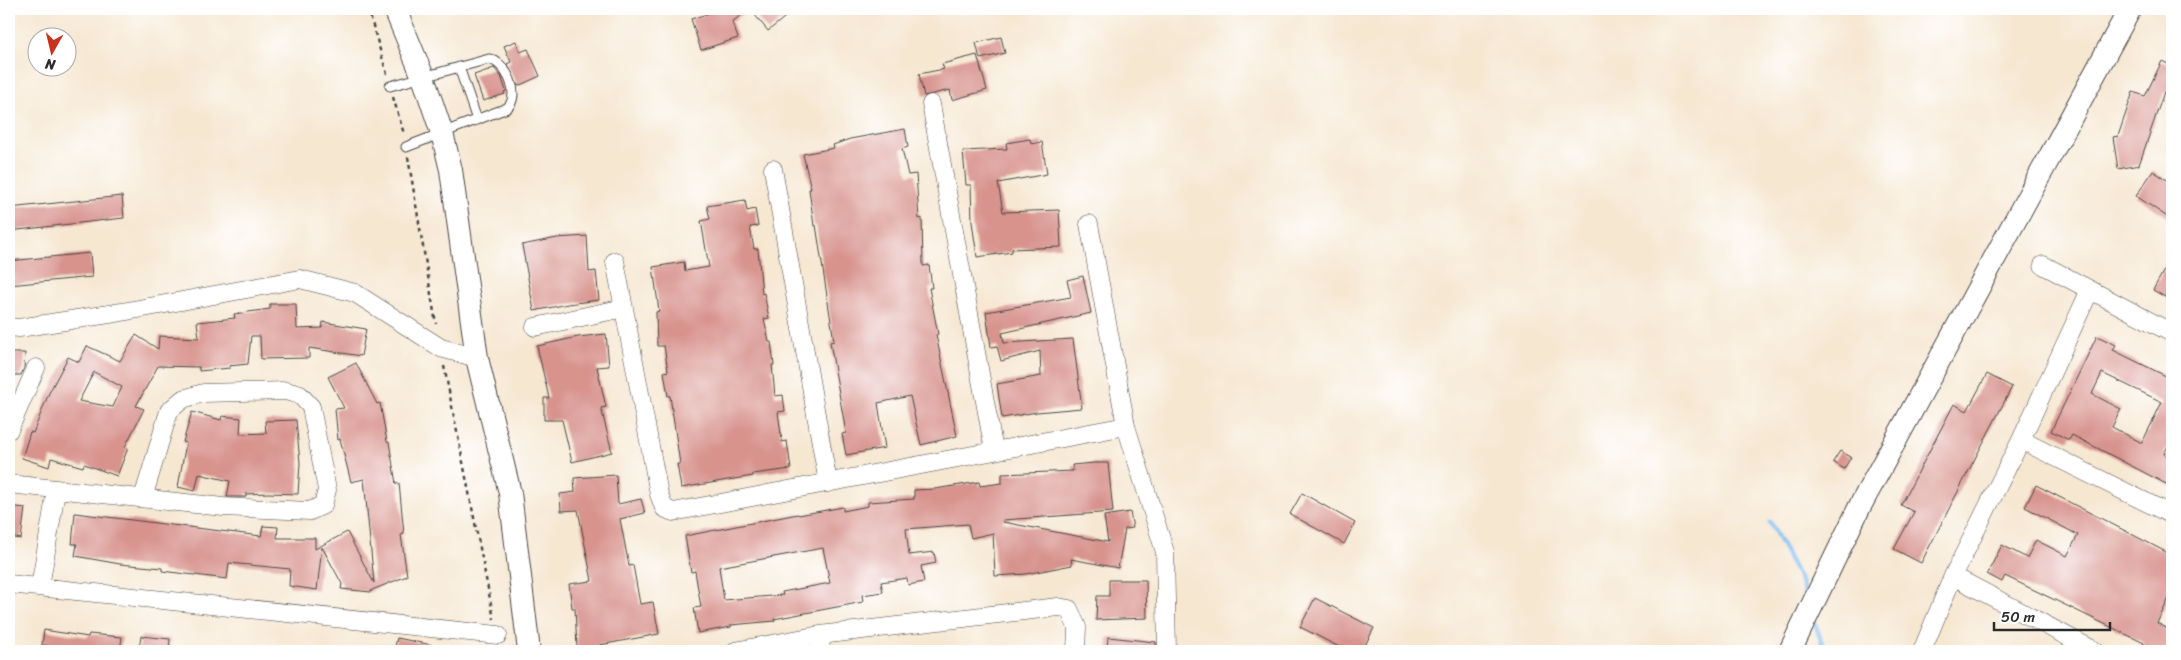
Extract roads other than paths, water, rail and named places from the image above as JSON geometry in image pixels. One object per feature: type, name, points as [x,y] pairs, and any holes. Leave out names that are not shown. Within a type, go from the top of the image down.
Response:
[{"type":"street","points":[[395,9],[423,77],[442,133],[451,170],[477,358],[510,493],[529,651]]},
{"type":"street","points":[[1790,651],[1860,506],[2130,9]]},
{"type":"street","points":[[931,104],[994,451]]},
{"type":"street","points":[[773,168],[828,483]]},
{"type":"street","points":[[1089,224],[1126,426],[1165,552],[1167,651]]},
{"type":"street","points":[[616,261],[659,494],[664,508],[673,512],[1126,426]]},
{"type":"street","points":[[2043,265],[2172,333]]},
{"type":"street","points":[[9,327],[19,328],[122,312],[300,279],[355,293],[441,348],[477,358]]},
{"type":"street","points":[[1922,651],[1953,576],[2021,440],[2090,290]]},
{"type":"street","points":[[535,327],[624,308]]},
{"type":"street","points":[[9,430],[36,368]]},
{"type":"street","points":[[9,484],[56,491],[223,506],[310,511],[323,505],[327,490],[311,407],[300,395],[286,391],[203,393],[183,399],[169,411],[143,498]]},
{"type":"street","points":[[2021,440],[2172,514]]},
{"type":"street","points":[[40,588],[56,491]]},
{"type":"street","points":[[1953,576],[2095,651]]},
{"type":"street","points":[[9,584],[498,635]]},
{"type":"street","points":[[735,651],[821,643],[1058,607],[1069,610],[1077,627],[1076,651]]},
{"type":"lane","points":[[390,86],[489,59],[497,60],[503,66],[515,95],[512,103],[507,108],[406,147]]},
{"type":"lane","points":[[459,67],[477,120]]},
{"type":"waterway","points":[[1770,522],[1801,582],[1807,599]]},
{"type":"waterway","points":[[1814,621],[1825,651]]}]
